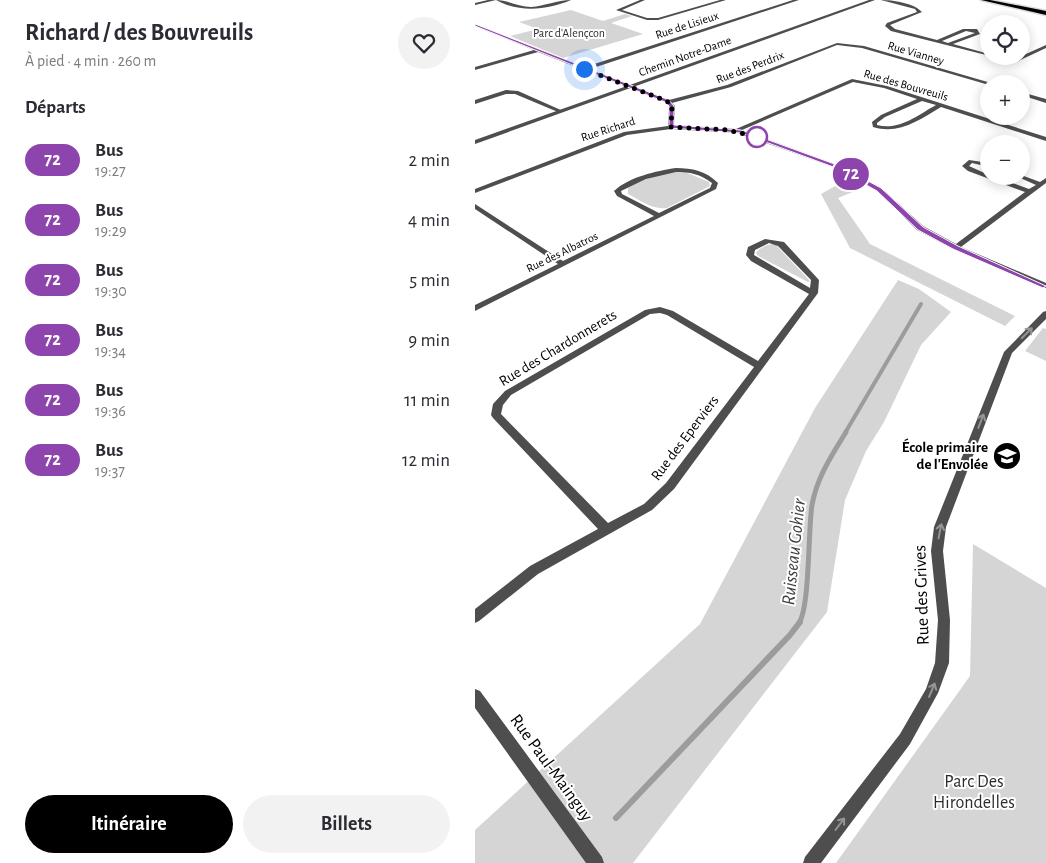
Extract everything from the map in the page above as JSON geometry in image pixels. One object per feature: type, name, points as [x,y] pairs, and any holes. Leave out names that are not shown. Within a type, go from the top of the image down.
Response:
[{"type":"main road","points":[[988,0],[1046,12]]},
{"type":"main road","points":[[998,0],[1046,12]]},
{"type":"street","points":[[475,4],[494,0]]},
{"type":"street","points":[[498,0],[513,6],[529,9],[569,0]]},
{"type":"street","points":[[643,0],[618,10],[647,19],[658,19],[724,0]]},
{"type":"street","name":"Rue de Lisieux","points":[[584,69],[797,0]]},
{"type":"street","name":"Chemin Notre-Dame","points":[[475,142],[873,0]]},
{"type":"street","points":[[883,0],[916,8],[920,12],[887,26],[893,30],[980,52]]},
{"type":"street","points":[[475,25],[536,51],[669,102],[672,106],[671,127]]},
{"type":"street","points":[[939,41],[965,30],[975,30],[977,33],[950,44]]},
{"type":"street","name":"Rue Vianney","points":[[837,44],[862,47],[980,81]]},
{"type":"street","name":"Rue des Perdrix","points":[[669,102],[729,86],[837,44]]},
{"type":"street","points":[[1030,54],[1046,46]]},
{"type":"street","points":[[475,69],[536,51]]},
{"type":"street","name":"Rue des Bouvreuils","points":[[736,131],[852,80],[885,87],[1046,139]]},
{"type":"street","points":[[475,102],[505,92],[516,92],[560,112]]},
{"type":"street","points":[[1030,96],[1046,101]]},
{"type":"street","points":[[921,99],[883,116],[874,123],[875,126],[893,128],[906,124],[940,105]]},
{"type":"street","name":"Rue Richard","points":[[475,191],[617,135],[671,127],[736,131],[838,167],[879,189],[921,228],[956,247],[1046,286]]},
{"type":"street","points":[[980,163],[971,161],[965,166],[969,170],[980,174]]},
{"type":"street","name":"Rue des Albatros","points":[[475,308],[713,190],[715,183],[710,178],[687,170],[661,171],[617,191],[619,195],[659,216]]},
{"type":"street","points":[[1030,179],[1043,182]]},
{"type":"street","points":[[956,247],[1043,182]]},
{"type":"street","points":[[1011,185],[1030,192]]},
{"type":"street","points":[[475,206],[563,264]]},
{"type":"street","points":[[768,241],[781,244],[815,280],[814,293],[754,259],[750,255],[751,250],[768,241]]},
{"type":"street","name":"Rue des Eperviers","points":[[475,616],[535,570],[648,507],[670,486],[814,293]]},
{"type":"street","name":"Rue des Chardonnerets","points":[[607,530],[496,416],[498,404],[508,393],[647,312],[660,310],[670,313],[759,366]]},
{"type":"street","name":"Rue des Grives","points":[[811,863],[905,739],[931,693],[942,663],[944,620],[937,551],[940,527],[1008,352],[1046,314]]},
{"type":"street","name":"Rue Paul-Mainguy","points":[[475,696],[596,863]]},
{"type":"green space","name":"Parc d'Alençcon","points":[[571,10],[603,21],[625,14],[632,16],[611,23],[643,34],[563,58],[510,36],[538,29],[519,22]]},
{"type":"green space","points":[[672,172],[685,172],[709,182],[710,186],[667,208],[656,208],[628,194],[628,188],[639,182]]},
{"type":"green space","points":[[846,180],[862,188],[838,198],[870,244],[1015,316],[1005,326],[850,248],[821,194]]},
{"type":"green space","points":[[775,244],[810,281],[808,282],[758,256],[756,253],[764,246]]},
{"type":"green space","points":[[898,280],[919,289],[951,312],[921,345],[884,422],[866,451],[845,500],[827,612],[633,863],[475,863],[475,830],[700,624],[815,408]]},
{"type":"green space","points":[[1043,328],[1046,329],[1046,361],[1025,351]]},
{"type":"green space","name":"Parc Des Hirondelles","points":[[973,544],[1046,588],[1046,863],[836,863],[970,676]]},
{"type":"waterway","name":"Ruisseau Gohier","points":[[845,433],[921,304]]},
{"type":"waterway","name":"Ruisseau Gohier","points":[[799,623],[805,601],[814,495],[826,467],[846,432]]},
{"type":"waterway","name":"Ruisseau Gohier","points":[[616,818],[790,635],[800,622]]},
{"type":"bus line","name":"72","points":[[475,25],[536,51],[667,101],[672,106],[671,127],[711,128],[741,132],[838,167],[879,189],[921,228],[956,247],[1046,286]]},
{"type":"place","name":"École primaire de l'Envolée","points":[[1007,456]]},
{"type":"route","points":[[584,69],[667,101],[672,106],[671,127],[728,130],[757,137]]}]
